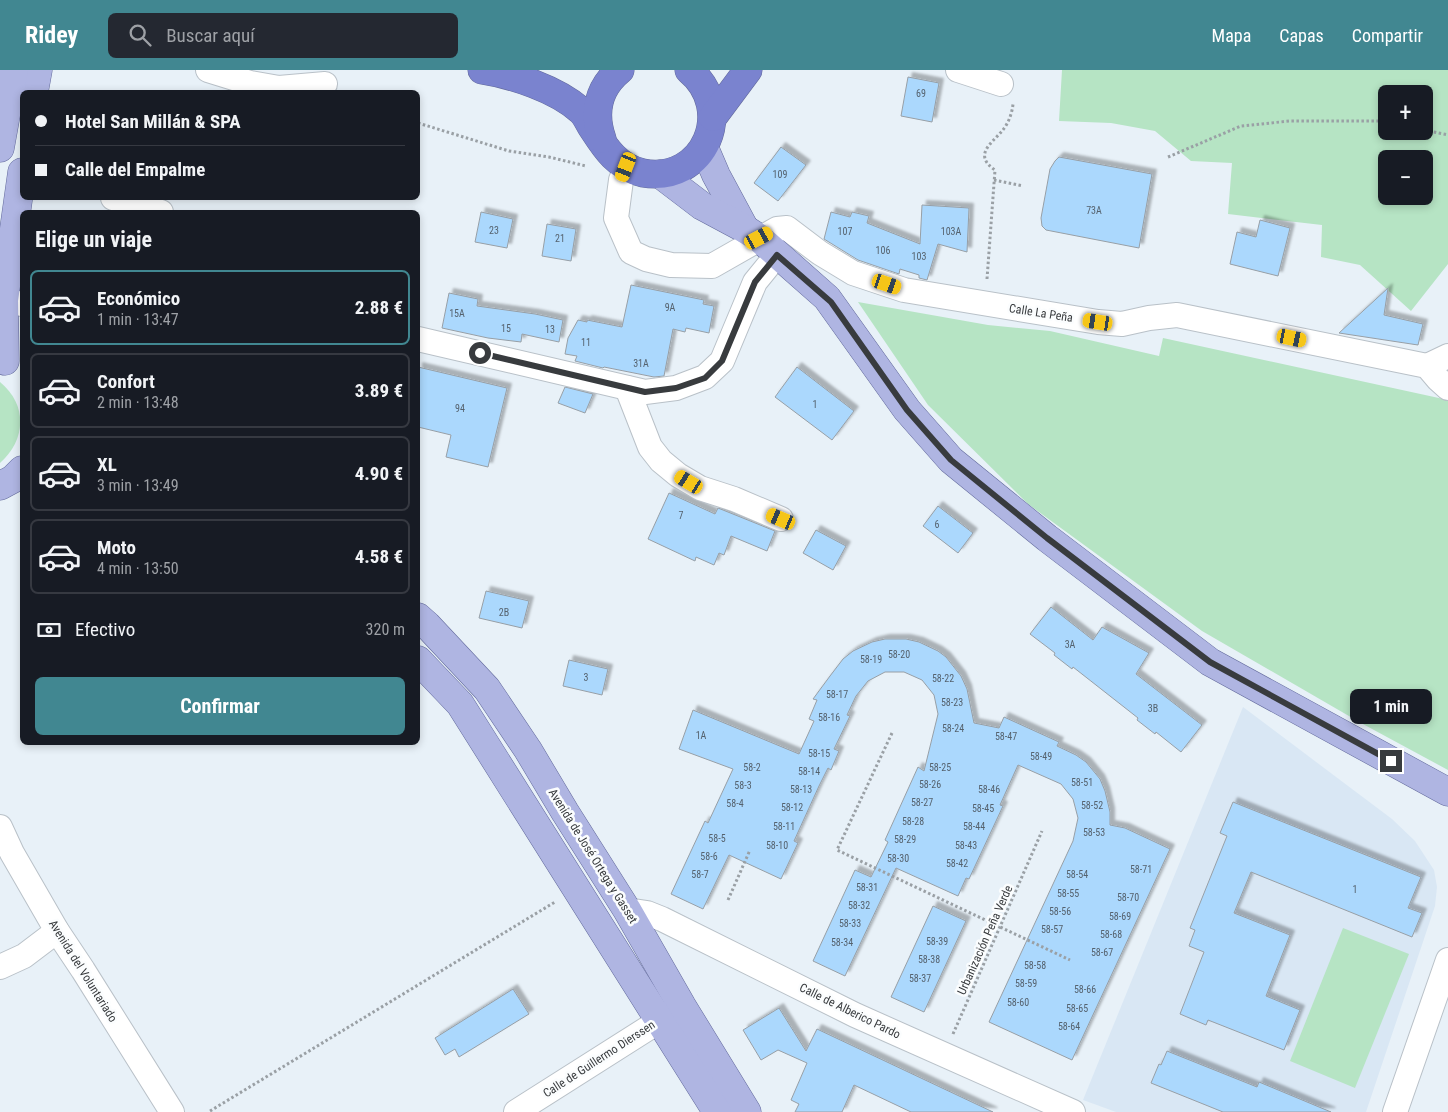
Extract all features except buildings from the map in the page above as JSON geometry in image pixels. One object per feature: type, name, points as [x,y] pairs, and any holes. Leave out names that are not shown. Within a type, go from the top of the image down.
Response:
[{"type":"highway","points":[[482,70],[538,86],[561,96],[582,112],[624,173],[660,174],[677,170],[693,161],[704,148],[711,133],[713,117],[710,100],[702,84],[689,70]]},
{"type":"highway","points":[[604,145],[597,126],[597,106],[605,86],[617,70]]},
{"type":"highway","points":[[713,117],[748,70]]},
{"type":"main road","points":[[0,148],[14,70]]},
{"type":"main road","points":[[34,90],[38,70]]},
{"type":"main road","points":[[704,148],[716,175],[760,241]]},
{"type":"main road","points":[[660,174],[702,206],[760,241],[831,302],[907,410],[951,460],[1040,532],[1210,662],[1448,792]]},
{"type":"main road","points":[[9,365],[20,200]]},
{"type":"main road","name":"Avenida de José Ortega y Gasset","points":[[420,619],[487,688],[528,750],[627,910],[671,1013],[717,1112]]},
{"type":"main road","name":"Avenida de José Ortega y Gasset","points":[[420,662],[460,704],[671,1013],[747,1112]]},
{"type":"street","points":[[208,70],[250,83],[279,88],[325,84]]},
{"type":"street","points":[[958,70],[1001,84]]},
{"type":"street","points":[[624,173],[616,218],[631,252],[646,259],[671,265],[712,266],[760,241]]},
{"type":"street","points":[[120,200],[154,210]]},
{"type":"street","name":"Calle La Peña","points":[[760,241],[777,229],[787,228],[820,253],[854,273],[904,290],[1098,322],[1122,324],[1177,315],[1427,366]]},
{"type":"street","points":[[420,339],[645,392],[676,388],[705,378],[722,361],[755,282],[760,241]]},
{"type":"street","points":[[1448,356],[1427,366],[1448,388]]},
{"type":"street","points":[[626,388],[650,447],[661,461],[678,475],[700,488],[734,499],[781,519]]},
{"type":"street","name":"Avenida del Voluntariado","points":[[0,827],[12,853],[57,931],[89,978],[172,1112]]},
{"type":"street","name":"Calle de Alberico Pardo","points":[[627,910],[647,913],[662,918],[855,1015],[1073,1112]]},
{"type":"street","points":[[0,967],[24,956],[57,931]]},
{"type":"street","points":[[1395,1112],[1448,960]]},
{"type":"street","name":"Calle de Guillermo Dierssen","points":[[516,1112],[671,1013]]},
{"type":"path","points":[[1168,156],[1241,126],[1290,121],[1378,122]]},
{"type":"path","points":[[985,304],[995,170],[988,165],[984,154],[989,144],[1008,123]]},
{"type":"path","points":[[420,124],[509,151],[549,157],[624,173]]},
{"type":"path","points":[[1433,132],[1448,135]]},
{"type":"path","points":[[994,180],[1023,186]]},
{"type":"path","points":[[892,733],[837,850],[1070,960]]},
{"type":"path","name":"Urbanización Peña Verde","points":[[944,1055],[1042,831]]},
{"type":"path","points":[[728,900],[750,850]]},
{"type":"path","points":[[210,1111],[558,901]]},
{"type":"shaded area","points":[[1243,707],[1392,819],[1415,841],[1434,870],[1437,887],[1435,906],[1366,1112],[1116,1112],[1083,1100]]},
{"type":"green space","points":[[1062,70],[1448,70],[1448,264],[1411,311],[1360,265],[1321,257],[1322,225],[1228,214],[1232,163],[1191,161],[1155,131],[1111,123],[1059,121]]},
{"type":"green space","points":[[858,302],[988,325],[1050,331],[1159,356],[1163,338],[1448,400],[1448,770],[1361,723],[1202,631],[1028,504],[928,405]]},
{"type":"green space","points":[[0,382],[15,401],[20,422],[15,444],[0,463]]},
{"type":"green space","points":[[1343,928],[1409,954],[1355,1088],[1290,1061]]},
{"type":"route","points":[[480,353],[645,392],[676,388],[705,378],[722,361],[755,282],[777,255],[831,302],[907,410],[951,460],[1047,538],[1210,662],[1391,761]]}]
